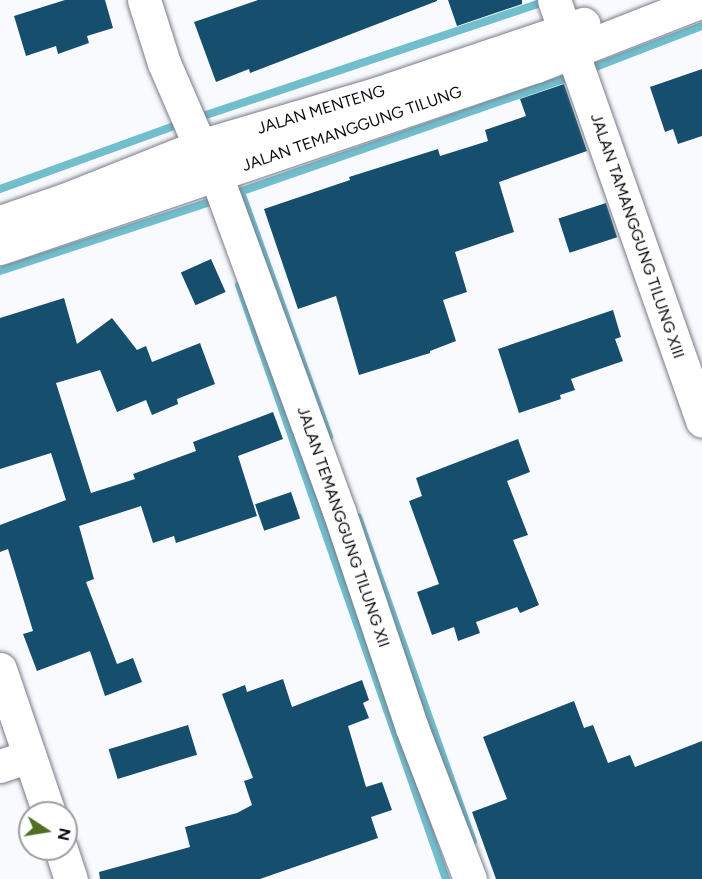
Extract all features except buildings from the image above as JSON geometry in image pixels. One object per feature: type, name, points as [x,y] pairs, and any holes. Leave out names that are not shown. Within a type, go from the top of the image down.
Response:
[{"type":"street","points":[[144,0],[164,63],[200,146]]},
{"type":"street","name":"JALAN TAMANGGUNG TILUNG XIII","points":[[554,0],[702,421]]},
{"type":"street","name":"JALAN MENTENG","points":[[0,222],[64,200],[200,146],[568,41],[643,0]]},
{"type":"street","name":"JALAN TEMANGGUNG TILUNG","points":[[0,248],[536,66],[568,41],[702,1]]},
{"type":"street","name":"JALAN TEMANGGUNG TILUNG XII","points":[[216,176],[339,511],[412,728],[470,879]]},
{"type":"street","points":[[0,669],[14,761],[40,801]]},
{"type":"street","points":[[65,861],[71,879]]},
{"type":"waterway","points":[[194,119],[549,0]]},
{"type":"waterway","points":[[585,71],[702,26]]},
{"type":"waterway","points":[[231,195],[573,76]]},
{"type":"waterway","points":[[0,189],[182,123]]},
{"type":"waterway","points":[[241,192],[329,437]]},
{"type":"waterway","points":[[0,271],[219,199]]},
{"type":"waterway","points":[[239,285],[446,879]]},
{"type":"waterway","points":[[358,517],[473,841]]}]
